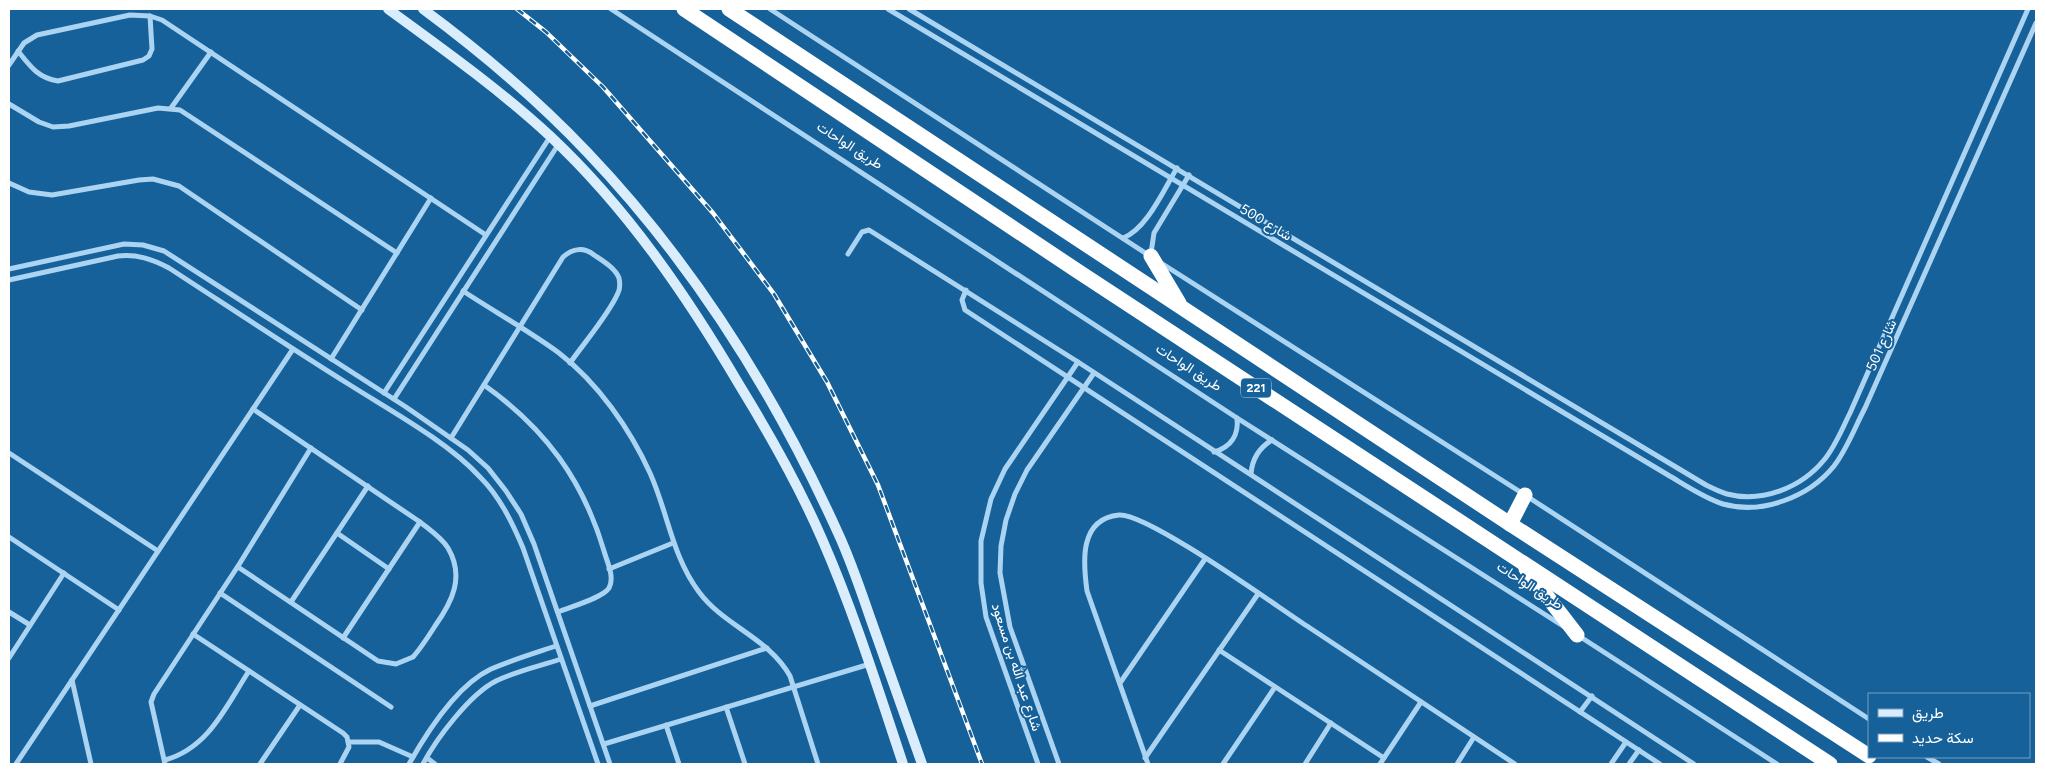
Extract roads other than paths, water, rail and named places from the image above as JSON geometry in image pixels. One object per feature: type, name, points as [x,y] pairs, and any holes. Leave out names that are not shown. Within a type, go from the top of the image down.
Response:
[{"type":"highway","name":"طريق الواحات","points":[[684,9],[1079,272],[1830,764]]},
{"type":"highway","name":"221","points":[[729,9],[1510,524],[1868,755]]},
{"type":"highway","points":[[1151,256],[1181,307]]},
{"type":"highway","points":[[1510,524],[1525,495]]},
{"type":"highway","points":[[1519,559],[1577,635]]},
{"type":"street","points":[[388,9],[464,64],[550,137],[611,200],[689,302],[780,456],[822,539],[870,664],[903,764]]},
{"type":"street","points":[[423,9],[468,43],[558,123],[621,189],[682,264],[750,365],[796,448],[839,534],[922,764]]},
{"type":"street","name":"طريق الواحات","points":[[611,9],[1237,418],[1777,764]]},
{"type":"street","points":[[770,9],[1525,495],[1868,719]]},
{"type":"street","name":"شارع 500","points":[[888,9],[1483,366],[1632,453]]},
{"type":"street","name":"شارع 500","points":[[909,9],[1638,444]]},
{"type":"street","name":"شارع 501","points":[[1638,444],[1706,485],[1726,494],[1753,496],[1780,491],[1792,486],[1810,474],[1824,460],[1850,413],[2028,9]]},
{"type":"street","points":[[9,65],[24,43],[38,35],[130,15],[150,16],[162,20],[486,235]]},
{"type":"street","points":[[18,51],[34,71],[41,76],[58,81],[136,63],[149,56],[152,49],[150,16]]},
{"type":"street","name":"شارع 501","points":[[1632,453],[1722,504],[1752,507],[1767,505],[1797,496],[1823,478],[1842,454],[1865,408],[2036,23]]},
{"type":"street","points":[[171,108],[211,52]]},
{"type":"street","points":[[9,104],[39,122],[53,127],[69,126],[158,108],[171,108],[188,114],[397,253]]},
{"type":"street","points":[[1108,142],[1115,132]]},
{"type":"street","points":[[384,393],[550,137]]},
{"type":"street","points":[[394,399],[558,145]]},
{"type":"street","points":[[1123,238],[1140,227],[1177,168]]},
{"type":"street","points":[[1151,256],[1154,233],[1189,175]]},
{"type":"street","points":[[9,183],[29,192],[52,195],[140,180],[167,181],[179,186],[227,217],[362,310]]},
{"type":"street","points":[[331,359],[431,198]]},
{"type":"street","points":[[848,254],[862,232],[869,230],[1094,372],[1694,764]]},
{"type":"street","points":[[1286,247],[1292,237]]},
{"type":"street","points":[[9,269],[124,244],[154,248],[175,257],[419,415],[488,468],[521,514],[534,544],[610,764]]},
{"type":"street","points":[[451,438],[563,257],[580,249],[592,253],[615,272],[620,283],[620,289],[570,363]]},
{"type":"street","points":[[73,255],[75,266]]},
{"type":"street","points":[[9,280],[118,256],[142,256],[169,268],[413,425],[467,465],[480,476],[497,497],[510,519],[523,548],[598,764]]},
{"type":"street","points":[[1342,281],[1348,271]]},
{"type":"street","points":[[966,290],[962,300],[965,310],[1069,376],[1660,764]]},
{"type":"street","points":[[464,291],[570,363],[612,409],[633,440],[650,473],[664,508],[673,544],[684,570],[700,594],[720,614],[744,629],[784,665],[794,687],[818,764]]},
{"type":"street","points":[[230,308],[236,298]]},
{"type":"street","points":[[16,764],[293,349]]},
{"type":"street","points":[[1483,366],[1489,356]]},
{"type":"street","name":"شارع عبد الله بن مسعود","points":[[1038,764],[986,617],[981,592],[981,541],[991,498],[1005,468],[1078,362]]},
{"type":"street","name":"شارع عبد الله بن مسعود","points":[[1059,764],[1010,627],[1000,573],[1001,546],[1006,520],[1015,494],[1027,470],[1094,372]]},
{"type":"street","points":[[484,385],[523,416],[556,452],[574,479],[588,507],[609,569],[611,580],[607,591],[558,612]]},
{"type":"street","points":[[238,567],[342,638],[378,661],[387,664],[405,662],[419,650],[447,609],[455,590],[457,575],[454,560],[447,547],[420,522],[253,409]]},
{"type":"street","points":[[413,425],[419,415]]},
{"type":"street","points":[[1214,452],[1221,450],[1233,440],[1237,433],[1237,418]]},
{"type":"street","points":[[1251,474],[1255,457],[1262,447],[1272,440]]},
{"type":"street","points":[[1632,453],[1638,444]]},
{"type":"street","points":[[249,671],[205,738],[186,752],[165,762],[151,702],[154,694],[238,567],[311,448]]},
{"type":"street","points":[[9,453],[158,551]]},
{"type":"street","points":[[291,602],[368,486]]},
{"type":"street","points":[[1722,504],[1726,494]]},
{"type":"street","points":[[1148,764],[1087,591],[1084,555],[1091,532],[1099,522],[1110,516],[1122,515],[1145,522],[1205,559],[1515,764]]},
{"type":"street","points":[[342,638],[420,522]]},
{"type":"street","points":[[337,532],[389,569]]},
{"type":"street","points":[[9,537],[119,610]]},
{"type":"street","points":[[609,569],[673,544]]},
{"type":"street","points":[[1120,683],[1205,559]]},
{"type":"street","points":[[9,658],[64,573]]},
{"type":"street","points":[[220,593],[391,707]]},
{"type":"street","points":[[846,600],[862,594]]},
{"type":"street","points":[[1146,758],[1258,594]]},
{"type":"street","points":[[9,612],[30,626]]},
{"type":"street","points":[[193,634],[343,733],[349,742],[348,752],[340,764]]},
{"type":"street","points":[[409,764],[445,709],[473,681],[490,670],[556,646]]},
{"type":"street","points":[[590,706],[767,648]]},
{"type":"street","points":[[1220,650],[1384,758]]},
{"type":"street","points":[[423,764],[467,705],[495,681],[561,659]]},
{"type":"street","points":[[604,744],[870,664]]},
{"type":"street","points":[[72,680],[91,764]]},
{"type":"street","points":[[1223,764],[1275,687]]},
{"type":"street","points":[[1580,712],[1592,696]]},
{"type":"street","points":[[1380,764],[1421,702]]},
{"type":"street","points":[[260,764],[300,705]]},
{"type":"street","points":[[726,707],[745,764]]},
{"type":"street","points":[[1305,764],[1331,724]]},
{"type":"street","points":[[666,726],[679,764]]},
{"type":"street","points":[[1457,764],[1474,737]]},
{"type":"street","points":[[349,742],[379,742],[413,757]]},
{"type":"street","points":[[1611,764],[1626,742]]},
{"type":"street","points":[[1629,764],[1638,750]]},
{"type":"street","points":[[426,758],[435,764]]},
{"type":"railway","points":[[517,9],[546,32],[603,87],[713,213],[774,294],[827,382],[878,485],[982,764]]}]
